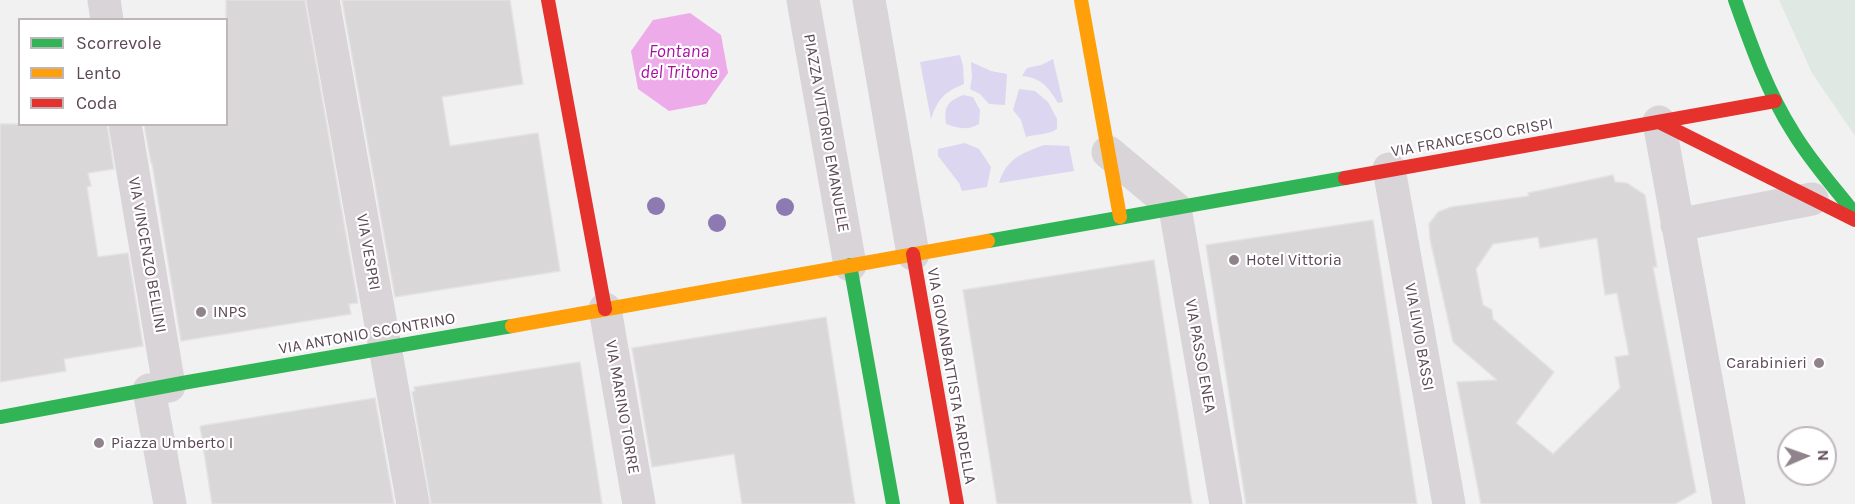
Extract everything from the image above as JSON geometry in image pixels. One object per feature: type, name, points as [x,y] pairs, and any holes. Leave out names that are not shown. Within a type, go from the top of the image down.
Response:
[{"type":"main road","points":[[548,0],[605,309]]},
{"type":"main road","points":[[1081,0],[1120,217]]},
{"type":"main road","points":[[1735,0],[1755,60],[1775,101],[1803,148],[1855,214]]},
{"type":"main road","name":"VIA FRANCESCO CRISPI","points":[[850,266],[1775,101]]},
{"type":"main road","points":[[1659,122],[1855,220]]},
{"type":"main road","name":"VIA GIOVANBATTISTA FARDELLA","points":[[913,255],[957,504]]},
{"type":"main road","name":"VIA ANTONIO SCONTRINO","points":[[0,417],[850,266]]},
{"type":"main road","points":[[850,266],[893,504]]},
{"type":"street","points":[[104,0],[107,18]]},
{"type":"street","name":"VIA VESPRI","points":[[323,0],[413,504]]},
{"type":"street","name":"PIAZZA VITTORIO EMANUELE","points":[[803,0],[850,266]]},
{"type":"street","points":[[869,0],[913,255]]},
{"type":"street","points":[[1659,122],[1728,504]]},
{"type":"street","name":"VIA VINCENZO BELLINI","points":[[124,126],[159,388],[170,504]]},
{"type":"street","points":[[1108,152],[1175,208]]},
{"type":"street","name":"VIA LIVIO BASSI","points":[[1389,170],[1449,504]]},
{"type":"street","points":[[1677,225],[1812,199]]},
{"type":"street","name":"VIA PASSO ENEA","points":[[1175,208],[1226,504]]},
{"type":"street","name":"VIA MARINO TORRE","points":[[605,309],[639,504]]},
{"type":"shaded area","points":[[960,55],[964,84],[943,97],[936,106],[931,119],[920,62]]},
{"type":"shaded area","points":[[1053,59],[1063,102],[1058,103],[1040,81],[1022,76],[1027,68]]},
{"type":"shaded area","points":[[971,62],[991,71],[1007,74],[1005,105],[989,104],[980,94],[970,89]]},
{"type":"shaded area","points":[[1019,89],[1035,91],[1048,102],[1057,119],[1057,129],[1026,137],[1021,120],[1013,110]]},
{"type":"shaded area","points":[[963,95],[973,97],[980,110],[979,124],[959,128],[946,124],[948,105]]},
{"type":"shaded area","points":[[965,143],[979,149],[991,167],[987,187],[962,191],[959,183],[938,156],[938,149]]},
{"type":"shaded area","points":[[1044,145],[1069,146],[1074,171],[999,183],[1006,168],[1016,158]]},
{"type":"sand","points":[[1779,0],[1855,0],[1855,136],[1812,73]]},
{"type":"water","name":"Fontana del Tritone","points":[[690,13],[721,35],[728,73],[706,104],[669,111],[638,89],[631,51],[653,20]]},
{"type":"building","points":[[226,0],[305,0],[358,303],[349,304],[351,314],[181,341],[144,126],[228,126],[228,18],[226,18]]},
{"type":"building","points":[[342,0],[510,0],[523,84],[442,97],[450,146],[538,133],[560,271],[395,297]]},
{"type":"building","points":[[0,124],[107,126],[114,169],[88,173],[91,186],[87,187],[98,257],[128,253],[143,346],[64,359],[66,371],[0,382]]},
{"type":"building","points":[[1613,175],[1615,182],[1627,183],[1645,195],[1657,267],[1653,267],[1696,492],[1675,504],[1481,504],[1457,382],[1497,380],[1453,342],[1430,239],[1429,224],[1438,212],[1451,207],[1529,196],[1528,193]],"holes":[[[1538,237],[1540,248],[1597,238],[1605,295],[1617,293],[1629,355],[1615,357],[1620,388],[1553,454],[1516,423],[1554,372],[1493,319],[1492,310],[1483,305],[1476,269],[1493,244]]]},
{"type":"building","points":[[1373,220],[1417,504],[1246,504],[1206,245]]},
{"type":"building","points":[[1154,260],[1192,504],[997,504],[963,290]]},
{"type":"building","points":[[826,317],[855,504],[742,504],[734,454],[652,467],[632,348]]},
{"type":"building","points":[[580,362],[602,504],[431,504],[412,392],[415,391],[414,387]]},
{"type":"building","points":[[375,398],[394,504],[212,504],[200,426]]},
{"type":"traffic: fast","points":[[1735,0],[1760,68],[1775,100],[1807,154],[1855,214]]},
{"type":"traffic: fast","points":[[988,241],[1345,178]]},
{"type":"traffic: fast","points":[[850,265],[893,504]]},
{"type":"traffic: fast","points":[[0,417],[512,326]]},
{"type":"traffic: slow","points":[[1081,0],[1120,217]]},
{"type":"traffic: slow","points":[[512,326],[988,241]]},
{"type":"traffic: jam","points":[[548,0],[605,309]]},
{"type":"traffic: jam","points":[[1345,178],[1775,101]]},
{"type":"traffic: jam","points":[[1659,122],[1855,220]]},
{"type":"traffic: jam","points":[[913,254],[957,504]]},
{"type":"place","name":"Hotel Vittoria","points":[[1234,260]]},
{"type":"place","name":"INPS","points":[[201,312]]},
{"type":"place","name":"Carabinieri","points":[[1819,363]]},
{"type":"place","name":"Piazza Umberto I","points":[[99,443]]}]
